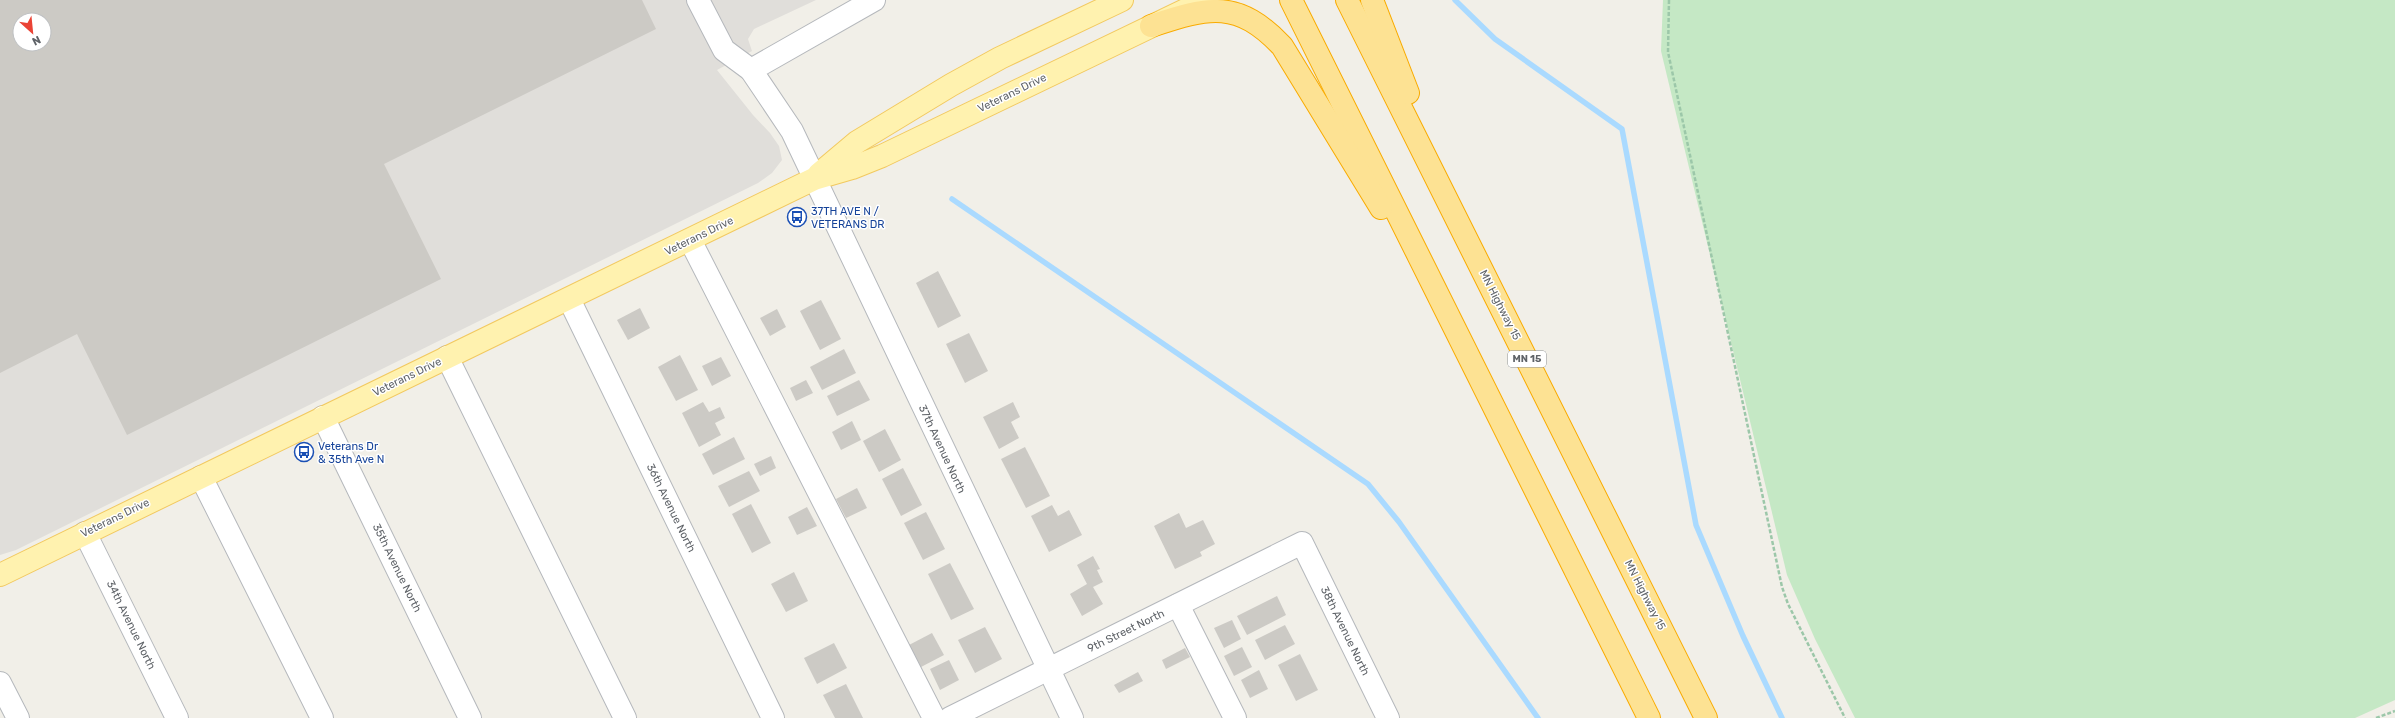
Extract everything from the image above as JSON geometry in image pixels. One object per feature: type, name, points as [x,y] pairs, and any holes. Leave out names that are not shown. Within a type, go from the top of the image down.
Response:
[{"type":"highway","points":[[1291,0],[1649,718]]},
{"type":"highway","name":"MN Highway 15","points":[[1347,0],[1706,718]]},
{"type":"highway","points":[[1372,0],[1471,248]]},
{"type":"highway","points":[[1151,26],[1193,12],[1222,6],[1242,11],[1263,24],[1285,51],[1449,317]]},
{"type":"main road","name":"Veterans Drive","points":[[814,179],[857,142],[951,85],[1000,58],[1122,0]]},
{"type":"main road","name":"Veterans Drive","points":[[0,576],[85,533],[814,179],[852,168],[882,156],[1206,0]]},
{"type":"street","name":"37th Avenue North","points":[[698,0],[724,50],[751,70],[792,131],[1047,670],[1072,718]]},
{"type":"street","points":[[751,70],[874,0]]},
{"type":"street","points":[[690,240],[934,718]]},
{"type":"street","name":"36th Avenue North","points":[[569,299],[774,718]]},
{"type":"street","points":[[448,357],[625,718]]},
{"type":"street","name":"35th Avenue North","points":[[323,417],[470,718]]},
{"type":"street","points":[[201,477],[322,718]]},
{"type":"street","name":"34th Avenue North","points":[[85,533],[177,718]]},
{"type":"street","name":"9th Street North","points":[[950,718],[1302,543]]},
{"type":"street","name":"38th Avenue North","points":[[1302,543],[1388,718]]},
{"type":"street","points":[[1178,605],[1235,718]]},
{"type":"street","points":[[0,683],[18,718]]},
{"type":"path","points":[[1669,0],[1668,52],[1782,587],[1788,604],[1845,718]]},
{"type":"path","points":[[2376,718],[2395,711]]},
{"type":"shaded area","points":[[0,0],[816,0],[754,29],[748,39],[752,51],[717,70],[753,115],[770,133],[779,146],[782,160],[772,173],[758,183],[16,550],[0,555]]},
{"type":"green space","points":[[1663,0],[2395,0],[2395,700],[2355,718],[1855,718],[1815,639],[1787,575],[1661,51]]},
{"type":"building","points":[[0,0],[642,0],[656,29],[384,164],[441,279],[127,435],[77,334],[0,373]]},
{"type":"building","points":[[938,271],[961,316],[938,328],[916,283]]},
{"type":"building","points":[[821,300],[841,339],[820,350],[800,311]]},
{"type":"building","points":[[640,308],[650,328],[628,340],[617,320]]},
{"type":"building","points":[[777,309],[786,327],[770,336],[760,318]]},
{"type":"building","points":[[969,333],[988,371],[965,383],[946,344]]},
{"type":"building","points":[[844,349],[856,373],[822,390],[810,367]]},
{"type":"building","points":[[680,355],[698,390],[676,401],[658,367]]},
{"type":"building","points":[[721,357],[731,376],[712,386],[702,366]]},
{"type":"building","points":[[806,380],[813,393],[796,401],[790,388]]},
{"type":"building","points":[[859,380],[870,400],[837,416],[827,396]]},
{"type":"building","points":[[703,402],[709,412],[720,407],[725,418],[715,423],[721,435],[699,447],[682,413]]},
{"type":"building","points":[[1013,402],[1020,417],[1011,422],[1019,438],[999,449],[983,417]]},
{"type":"building","points":[[852,421],[861,440],[841,450],[832,432]]},
{"type":"building","points":[[885,429],[901,460],[879,472],[863,441]]},
{"type":"building","points":[[734,437],[745,459],[713,475],[702,454]]},
{"type":"building","points":[[1025,447],[1050,496],[1026,508],[1001,459]]},
{"type":"building","points":[[771,456],[776,468],[760,476],[754,464]]},
{"type":"building","points":[[903,468],[922,505],[901,516],[882,479]]},
{"type":"building","points":[[749,471],[760,491],[729,507],[718,486]]},
{"type":"building","points":[[857,488],[867,508],[846,518],[836,499]]},
{"type":"building","points":[[751,504],[771,543],[752,553],[732,514]]},
{"type":"building","points":[[1052,505],[1058,516],[1069,510],[1082,535],[1049,552],[1031,516]]},
{"type":"building","points":[[807,507],[817,526],[797,535],[788,517]]},
{"type":"building","points":[[926,512],[945,549],[923,560],[904,523]]},
{"type":"building","points":[[1179,513],[1186,528],[1203,520],[1215,544],[1200,552],[1202,556],[1175,569],[1154,526]]},
{"type":"building","points":[[1093,556],[1100,569],[1097,570],[1103,582],[1093,587],[1103,604],[1082,616],[1070,594],[1087,584],[1077,565]]},
{"type":"building","points":[[950,563],[974,609],[951,620],[928,574]]},
{"type":"building","points":[[794,572],[808,601],[786,612],[771,584]]},
{"type":"building","points":[[1277,596],[1286,615],[1247,635],[1237,616]]},
{"type":"building","points":[[1232,620],[1241,639],[1224,648],[1214,628]]},
{"type":"building","points":[[1285,625],[1295,644],[1265,660],[1255,640]]},
{"type":"building","points":[[985,627],[1002,659],[975,673],[958,640]]},
{"type":"building","points":[[932,633],[944,655],[921,667],[909,645]]},
{"type":"building","points":[[834,643],[847,668],[817,684],[804,658]]},
{"type":"building","points":[[1242,647],[1252,667],[1234,676],[1224,656]]},
{"type":"building","points":[[1185,648],[1190,657],[1166,669],[1162,660]]},
{"type":"building","points":[[1300,654],[1318,690],[1296,701],[1278,665]]},
{"type":"building","points":[[949,660],[959,680],[940,690],[930,669]]},
{"type":"building","points":[[1259,670],[1268,689],[1250,698],[1241,680]]},
{"type":"building","points":[[1138,672],[1143,681],[1119,693],[1114,685]]},
{"type":"building","points":[[846,684],[863,718],[835,718],[823,695]]},
{"type":"waterway","points":[[1455,0],[1495,39],[1622,129],[1696,525],[1743,636],[1782,718]]},
{"type":"waterway","points":[[952,199],[1368,484],[1399,522],[1538,718]]},
{"type":"place","name":"37TH AVE N / VETERANS DR","points":[[797,217]]},
{"type":"place","name":"Veterans Dr & 35th Ave N","points":[[304,452]]}]
